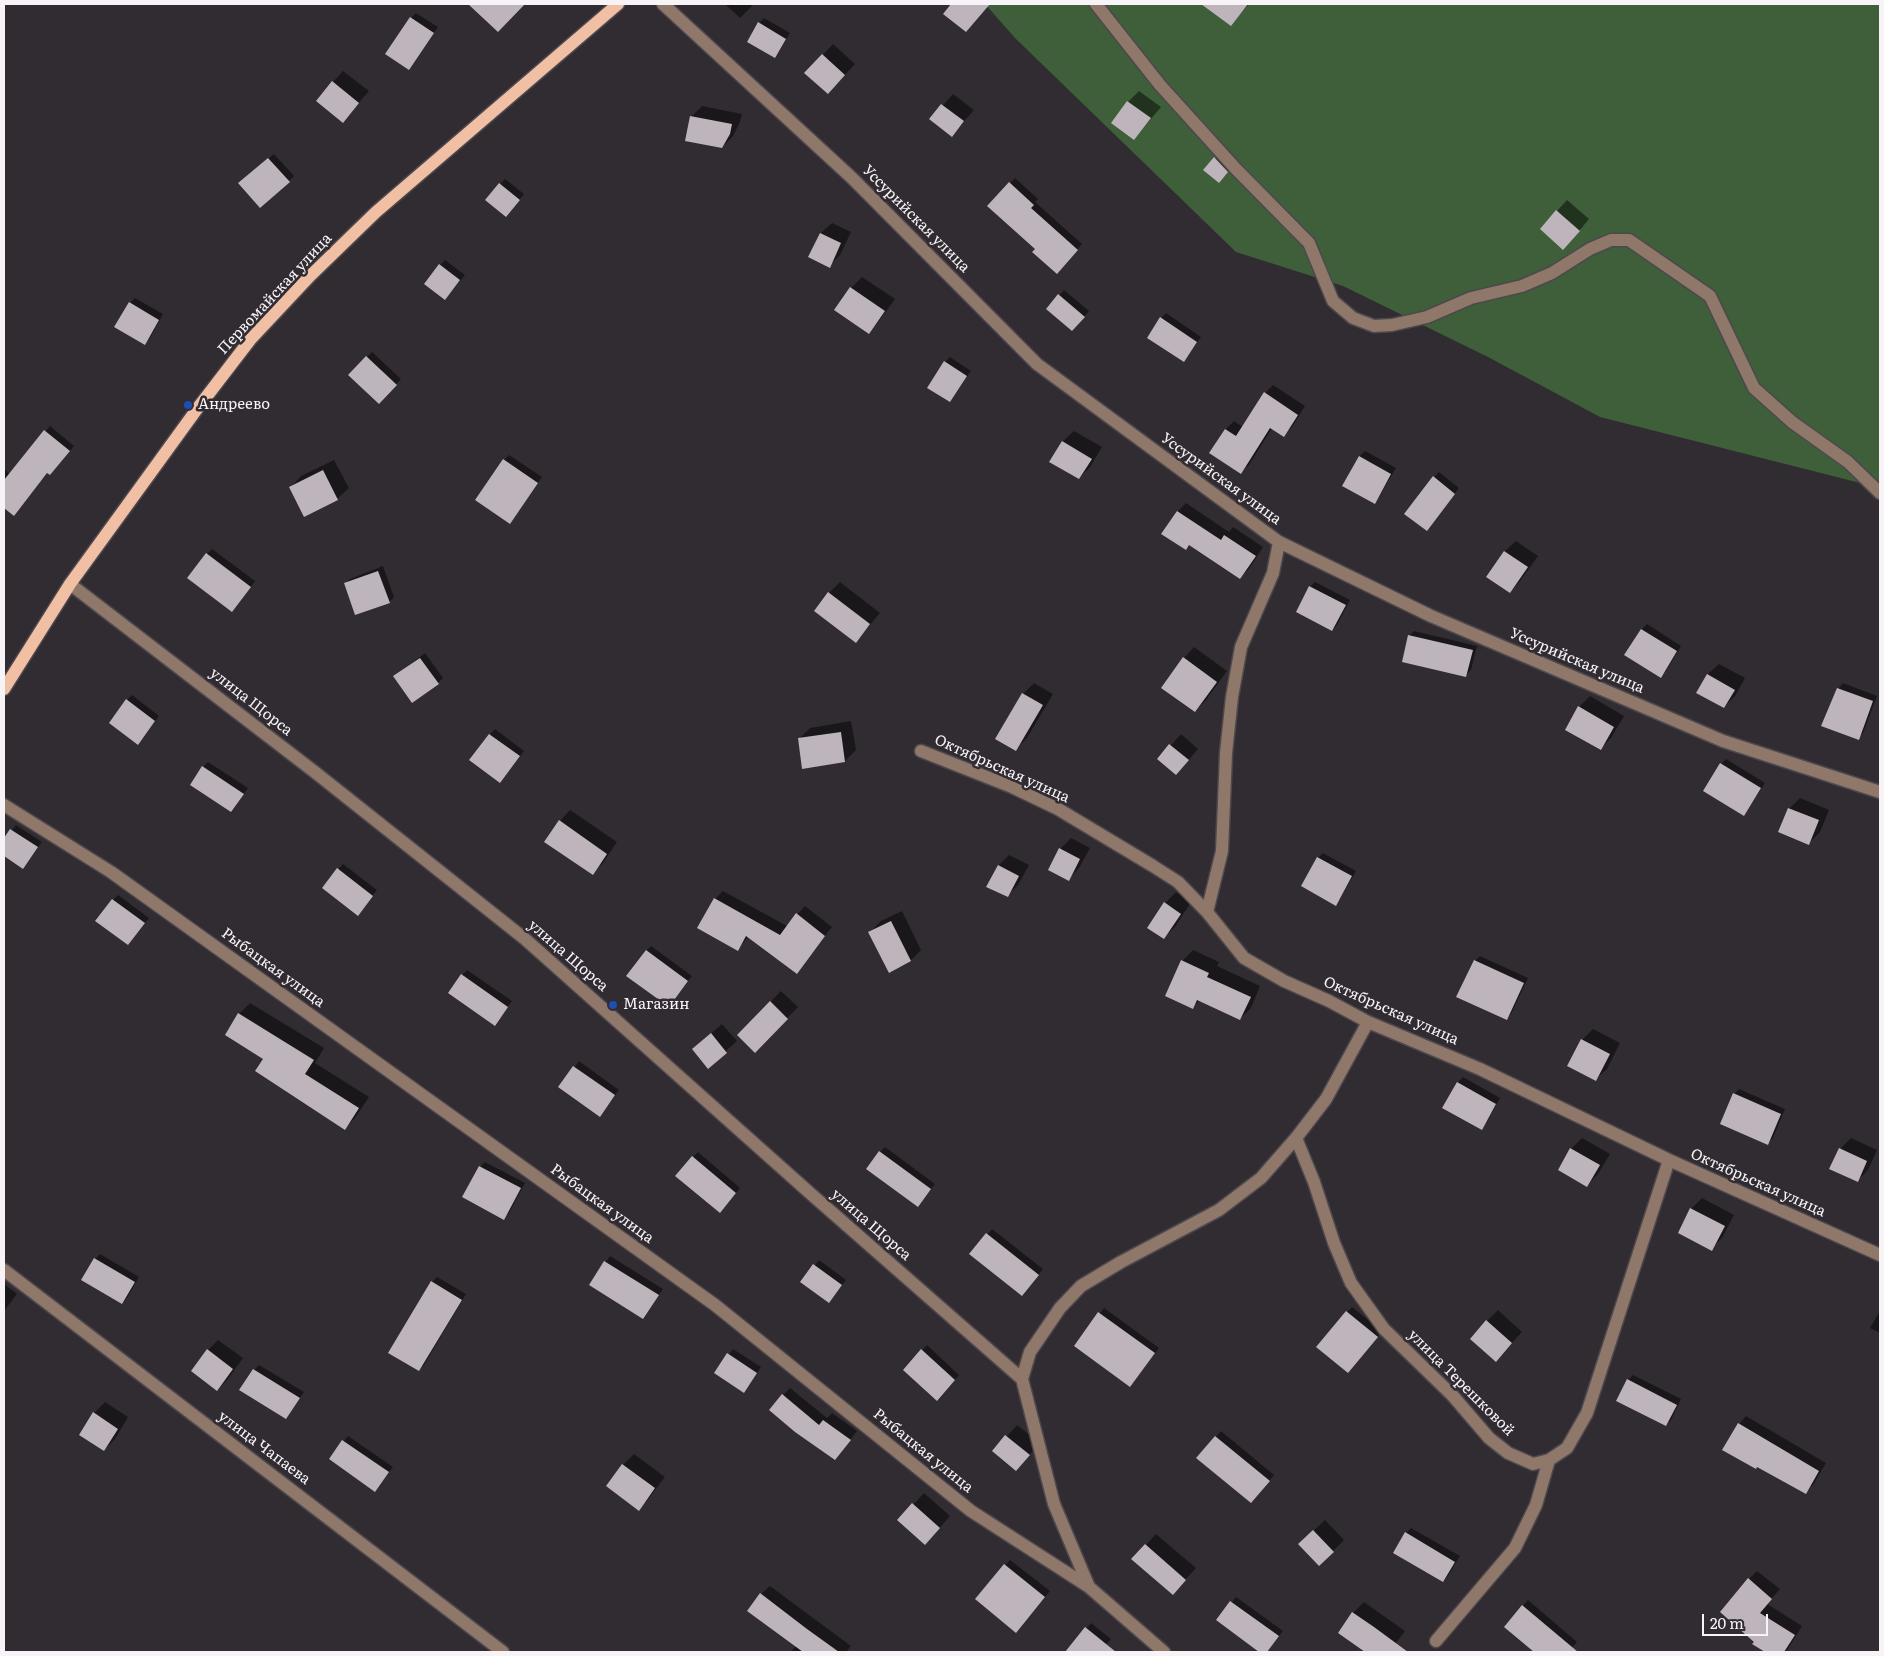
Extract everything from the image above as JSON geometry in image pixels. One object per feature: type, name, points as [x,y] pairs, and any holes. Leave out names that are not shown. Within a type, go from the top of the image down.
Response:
[{"type":"main road","name":"Первомайская улица","points":[[4,689],[70,584],[250,340],[303,283],[376,212],[618,4]]},
{"type":"street","name":"Уссурийская улица","points":[[663,4],[852,178],[1037,364],[1279,542],[1431,616],[1722,741],[1880,792]]},
{"type":"street","points":[[1096,4],[1160,85],[1236,169],[1309,243],[1333,301],[1353,318],[1374,326],[1392,325],[1427,317],[1472,298],[1522,286],[1552,273],[1590,249],[1612,240],[1628,240],[1710,296],[1754,388],[1792,422],[1848,462],[1880,493]]},
{"type":"street","points":[[1207,912],[1222,851],[1226,753],[1232,697],[1241,647],[1273,573],[1279,542]]},
{"type":"street","name":"улица Щорса","points":[[70,584],[316,773],[525,939],[810,1194],[1022,1379]]},
{"type":"street","name":"Октябрьская улица","points":[[921,751],[1012,787],[1058,809],[1178,882],[1207,912],[1244,958],[1284,981],[1329,1001],[1368,1022],[1480,1069],[1668,1160],[1880,1255]]},
{"type":"street","name":"Рыбацкая улица","points":[[4,805],[111,872],[707,1299],[971,1511],[1089,1586],[1164,1652]]},
{"type":"street","points":[[1089,1586],[1054,1504],[1022,1379],[1030,1352],[1060,1308],[1081,1286],[1121,1262],[1219,1210],[1261,1178],[1296,1138],[1326,1099],[1368,1022]]},
{"type":"street","name":"улица Терешковой","points":[[1296,1138],[1314,1182],[1334,1243],[1351,1283],[1384,1329],[1452,1396],[1489,1438],[1508,1453],[1533,1464],[1549,1460]]},
{"type":"street","points":[[1436,1641],[1515,1548],[1536,1505],[1549,1460],[1567,1448],[1587,1413],[1668,1160]]},
{"type":"street","name":"улица Чапаева","points":[[4,1270],[503,1652]]},
{"type":"green space","points":[[985,4],[1880,4],[1880,488],[1600,417],[1488,357],[1343,286],[1236,252],[1015,38]]},
{"type":"building","points":[[468,4],[525,4],[498,32]]},
{"type":"building","points":[[951,4],[990,4],[966,32],[943,14]]},
{"type":"building","points":[[1201,4],[1248,4],[1231,26]]},
{"type":"building","points":[[410,17],[434,33],[409,70],[385,54]]},
{"type":"building","points":[[758,22],[786,39],[775,58],[747,42]]},
{"type":"building","points":[[822,54],[845,75],[828,94],[804,73]]},
{"type":"building","points":[[332,81],[359,103],[343,123],[316,101]]},
{"type":"building","points":[[1127,101],[1151,118],[1134,140],[1111,123]]},
{"type":"building","points":[[941,104],[964,121],[952,137],[929,119]]},
{"type":"building","points":[[690,116],[732,124],[730,134],[722,148],[685,141]]},
{"type":"building","points":[[1214,157],[1228,172],[1219,183],[1203,170]]},
{"type":"building","points":[[268,158],[290,182],[260,208],[238,183]]},
{"type":"building","points":[[1009,182],[1034,205],[1031,208],[1078,250],[1057,274],[1032,252],[1035,249],[987,206]]},
{"type":"building","points":[[499,183],[520,200],[506,217],[485,200]]},
{"type":"building","points":[[1556,210],[1580,231],[1563,250],[1540,229]]},
{"type":"building","points":[[820,233],[841,243],[830,268],[808,257]]},
{"type":"building","points":[[439,264],[460,280],[445,300],[424,284]]},
{"type":"building","points":[[850,287],[885,311],[869,334],[834,310]]},
{"type":"building","points":[[1058,294],[1085,317],[1072,331],[1046,309]]},
{"type":"building","points":[[129,302],[159,320],[145,345],[114,327]]},
{"type":"building","points":[[1160,317],[1197,342],[1184,362],[1147,338]]},
{"type":"building","points":[[366,356],[397,385],[379,404],[348,375]]},
{"type":"building","points":[[944,361],[967,376],[950,402],[927,388]]},
{"type":"building","points":[[1264,392],[1298,415],[1284,437],[1270,428],[1241,474],[1209,453],[1225,429],[1236,436]]},
{"type":"building","points":[[44,430],[70,451],[50,475],[47,473],[14,516],[4,508],[4,480]]},
{"type":"building","points":[[1062,441],[1092,459],[1079,479],[1049,462]]},
{"type":"building","points":[[1359,456],[1391,474],[1375,504],[1342,486]]},
{"type":"building","points":[[503,459],[538,483],[510,524],[475,500]]},
{"type":"building","points":[[323,470],[338,500],[304,517],[289,487]]},
{"type":"building","points":[[1433,476],[1455,494],[1427,531],[1404,514]]},
{"type":"building","points":[[1177,511],[1221,540],[1224,535],[1256,556],[1240,579],[1189,545],[1186,550],[1161,534]]},
{"type":"building","points":[[1504,551],[1528,567],[1510,593],[1486,577]]},
{"type":"building","points":[[206,553],[251,587],[232,612],[187,578]]},
{"type":"building","points":[[378,571],[390,603],[355,615],[344,583]]},
{"type":"building","points":[[1309,586],[1346,605],[1332,631],[1296,612]]},
{"type":"building","points":[[828,592],[870,624],[856,643],[814,611]]},
{"type":"building","points":[[1641,629],[1677,651],[1661,678],[1624,655]]},
{"type":"building","points":[[1408,635],[1473,650],[1466,677],[1402,662]]},
{"type":"building","points":[[1183,657],[1217,682],[1195,712],[1161,688]]},
{"type":"building","points":[[420,658],[439,684],[412,703],[393,676]]},
{"type":"building","points":[[1707,674],[1735,690],[1724,708],[1696,693]]},
{"type":"building","points":[[1837,688],[1873,701],[1859,740],[1821,726]]},
{"type":"building","points":[[1022,693],[1043,705],[1016,751],[995,739]]},
{"type":"building","points":[[126,699],[155,721],[138,745],[109,723]]},
{"type":"building","points":[[1578,706],[1614,727],[1601,750],[1565,730]]},
{"type":"building","points":[[841,732],[845,762],[802,769],[798,738]]},
{"type":"building","points":[[489,734],[520,756],[500,783],[469,760]]},
{"type":"building","points":[[1169,744],[1189,760],[1176,775],[1157,759]]},
{"type":"building","points":[[1720,763],[1761,788],[1744,816],[1703,791]]},
{"type":"building","points":[[202,766],[244,794],[231,812],[190,785]]},
{"type":"building","points":[[1788,808],[1819,820],[1809,845],[1778,832]]},
{"type":"building","points":[[559,820],[607,854],[593,875],[544,842]]},
{"type":"building","points":[[10,829],[38,847],[23,869],[4,856],[4,838]]},
{"type":"building","points":[[1059,848],[1080,859],[1069,881],[1048,870]]},
{"type":"building","points":[[1317,857],[1352,876],[1336,906],[1301,886]]},
{"type":"building","points":[[998,865],[1019,876],[1008,897],[986,887]]},
{"type":"building","points":[[337,868],[373,896],[358,916],[322,888]]},
{"type":"building","points":[[714,898],[780,935],[796,913],[825,936],[797,974],[746,936],[738,951],[697,928]]},
{"type":"building","points":[[112,899],[145,923],[128,945],[95,921]]},
{"type":"building","points":[[1164,902],[1181,914],[1164,939],[1147,928]]},
{"type":"building","points":[[891,921],[911,961],[889,973],[868,932]]},
{"type":"building","points":[[646,950],[688,981],[669,1007],[626,976]]},
{"type":"building","points":[[1181,960],[1209,973],[1207,977],[1251,997],[1240,1020],[1197,1000],[1193,1009],[1165,996]]},
{"type":"building","points":[[1474,960],[1524,983],[1507,1020],[1456,997]]},
{"type":"building","points":[[461,974],[508,1007],[495,1026],[448,993]]},
{"type":"building","points":[[770,1001],[788,1019],[755,1053],[737,1035]]},
{"type":"building","points":[[238,1013],[314,1060],[305,1074],[359,1108],[345,1130],[255,1071],[263,1059],[225,1035]]},
{"type":"building","points":[[711,1033],[727,1053],[708,1069],[692,1049]]},
{"type":"building","points":[[1581,1039],[1610,1054],[1596,1081],[1567,1066]]},
{"type":"building","points":[[573,1066],[615,1095],[600,1117],[558,1087]]},
{"type":"building","points":[[1457,1082],[1496,1104],[1482,1130],[1442,1108]]},
{"type":"building","points":[[1733,1093],[1781,1114],[1768,1145],[1720,1124]]},
{"type":"building","points":[[1570,1148],[1600,1165],[1587,1187],[1558,1170]]},
{"type":"building","points":[[1839,1148],[1867,1161],[1858,1182],[1829,1169]]},
{"type":"building","points":[[879,1151],[931,1189],[918,1207],[866,1169]]},
{"type":"building","points":[[692,1156],[736,1193],[720,1213],[675,1176]]},
{"type":"building","points":[[479,1166],[521,1188],[504,1220],[462,1197]]},
{"type":"building","points":[[1690,1208],[1725,1226],[1712,1251],[1678,1233]]},
{"type":"building","points":[[986,1233],[1039,1275],[1022,1296],[969,1254]]},
{"type":"building","points":[[94,1258],[135,1282],[122,1304],[81,1280]]},
{"type":"building","points":[[604,1261],[659,1295],[643,1319],[589,1285]]},
{"type":"building","points":[[813,1264],[842,1285],[829,1303],[800,1282]]},
{"type":"building","points":[[431,1281],[462,1300],[419,1371],[388,1353]]},
{"type":"building","points":[[1346,1311],[1378,1337],[1348,1373],[1316,1347]]},
{"type":"building","points":[[1098,1312],[1155,1353],[1130,1387],[1074,1346]]},
{"type":"building","points":[[1486,1320],[1512,1343],[1496,1362],[1470,1339]]},
{"type":"building","points":[[207,1349],[233,1369],[217,1391],[191,1371]]},
{"type":"building","points":[[921,1349],[955,1380],[937,1401],[903,1370]]},
{"type":"building","points":[[727,1353],[757,1373],[744,1393],[714,1373]]},
{"type":"building","points":[[253,1369],[300,1398],[286,1419],[239,1390]]},
{"type":"building","points":[[1627,1379],[1677,1405],[1666,1426],[1616,1401]]},
{"type":"building","points":[[782,1394],[819,1425],[823,1420],[851,1440],[835,1460],[795,1432],[769,1410]]},
{"type":"building","points":[[93,1412],[118,1429],[104,1451],[79,1435]]},
{"type":"building","points":[[1738,1423],[1819,1471],[1806,1494],[1722,1450]]},
{"type":"building","points":[[1005,1435],[1030,1455],[1016,1471],[992,1451]]},
{"type":"building","points":[[1215,1436],[1270,1481],[1251,1503],[1196,1458]]},
{"type":"building","points":[[342,1440],[389,1472],[375,1492],[329,1459]]},
{"type":"building","points":[[622,1464],[655,1488],[639,1511],[606,1486]]},
{"type":"building","points":[[912,1503],[940,1528],[925,1545],[897,1520]]},
{"type":"building","points":[[1313,1530],[1334,1552],[1319,1566],[1298,1544]]},
{"type":"building","points":[[1405,1532],[1455,1562],[1443,1582],[1393,1553]]},
{"type":"building","points":[[1145,1544],[1186,1580],[1173,1595],[1131,1559]]},
{"type":"building","points":[[1004,1564],[1045,1597],[1016,1633],[975,1599]]},
{"type":"building","points":[[1748,1578],[1772,1599],[1760,1613],[1795,1635],[1784,1652],[1765,1652],[1752,1644],[1754,1642],[1720,1612]]},
{"type":"building","points":[[760,1593],[839,1652],[803,1652],[747,1611]]},
{"type":"building","points":[[1230,1601],[1279,1636],[1267,1652],[1259,1652],[1216,1620]]},
{"type":"building","points":[[1522,1605],[1578,1652],[1534,1652],[1504,1627]]},
{"type":"building","points":[[1352,1612],[1408,1652],[1365,1652],[1338,1633]]},
{"type":"building","points":[[1085,1627],[1116,1652],[1065,1652]]},
{"type":"place","name":"Андреево","points":[[188,405]]},
{"type":"place","name":"Магазин","points":[[613,1005]]}]
